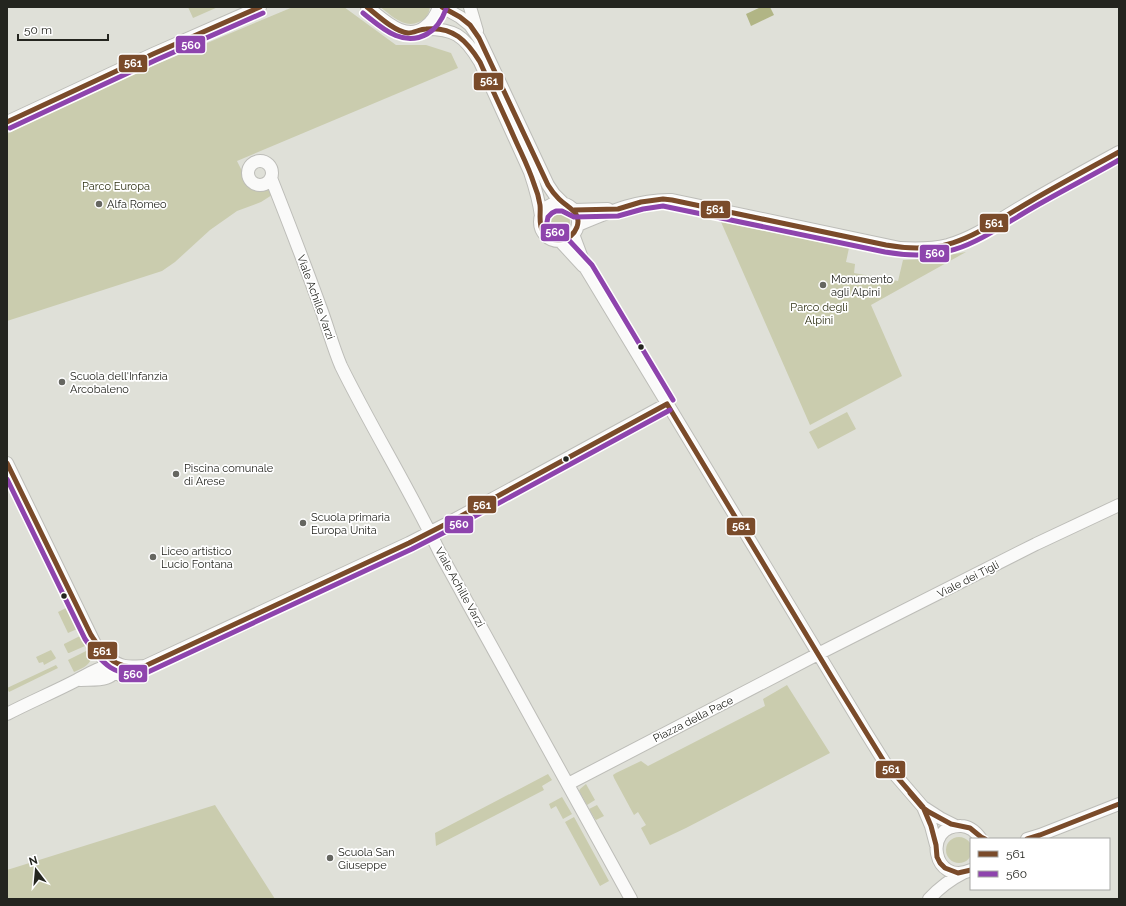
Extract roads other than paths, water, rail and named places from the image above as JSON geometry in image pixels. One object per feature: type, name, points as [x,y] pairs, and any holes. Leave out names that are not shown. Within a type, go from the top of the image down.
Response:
[{"type":"street","points":[[7,122],[153,54],[260,7]]},
{"type":"street","points":[[367,7],[392,26],[403,31],[414,32],[422,29],[430,23],[440,7],[460,17],[470,25],[479,38]]},
{"type":"street","points":[[470,7],[479,38],[548,186],[563,203],[574,210],[577,218],[576,230],[586,270]]},
{"type":"street","points":[[422,29],[438,29],[457,34],[474,52],[480,62],[530,172],[540,204],[541,228],[548,238],[554,240],[565,240],[576,230],[618,209],[641,202],[663,199],[900,248],[922,249],[947,245],[960,241],[983,230],[1045,193],[1119,152]]},
{"type":"street","name":"Viale Achille Varzi","points":[[272,178],[341,365],[440,551],[630,899]]},
{"type":"street","points":[[541,216],[547,207],[558,203],[563,203]]},
{"type":"street","points":[[574,210],[618,209]]},
{"type":"street","points":[[560,241],[586,270],[885,763],[923,807],[956,826]]},
{"type":"street","points":[[7,714],[93,671],[113,667],[145,666],[430,532],[667,404]]},
{"type":"street","points":[[7,463],[92,635],[109,658],[113,667]]},
{"type":"street","name":"Viale dei Tigli","points":[[818,654],[1036,544],[1119,505]]},
{"type":"street","name":"Piazza della Pace","points":[[568,784],[818,654]]},
{"type":"street","points":[[1031,838],[1040,836],[1119,804]]},
{"type":"street","points":[[923,807],[931,826],[940,863],[939,877],[932,896]]},
{"type":"street","points":[[936,845],[943,832],[956,826],[970,828],[981,838]]},
{"type":"street","points":[[940,863],[951,871],[958,873],[968,871]]},
{"type":"street","points":[[932,896],[955,877],[968,871]]},
{"type":"place","name":"Alfa Romeo","points":[[99,204]]},
{"type":"place","name":"Monumento agli Alpini","points":[[823,285]]},
{"type":"place","name":"Scuola dell'Infanzia Arcobaleno","points":[[62,382]]},
{"type":"place","name":"Piscina comunale di Arese","points":[[176,474]]},
{"type":"place","name":"Scuola primaria Europa Unita","points":[[303,523]]},
{"type":"place","name":"Liceo artistico Lucio Fontana","points":[[153,557]]},
{"type":"place","name":"Scuola San Giuseppe","points":[[330,858]]},
{"type":"park label","name":"Parco Europa","points":[[116,186]]},
{"type":"park label","name":"Parco degli Alpini","points":[[819,313]]}]
